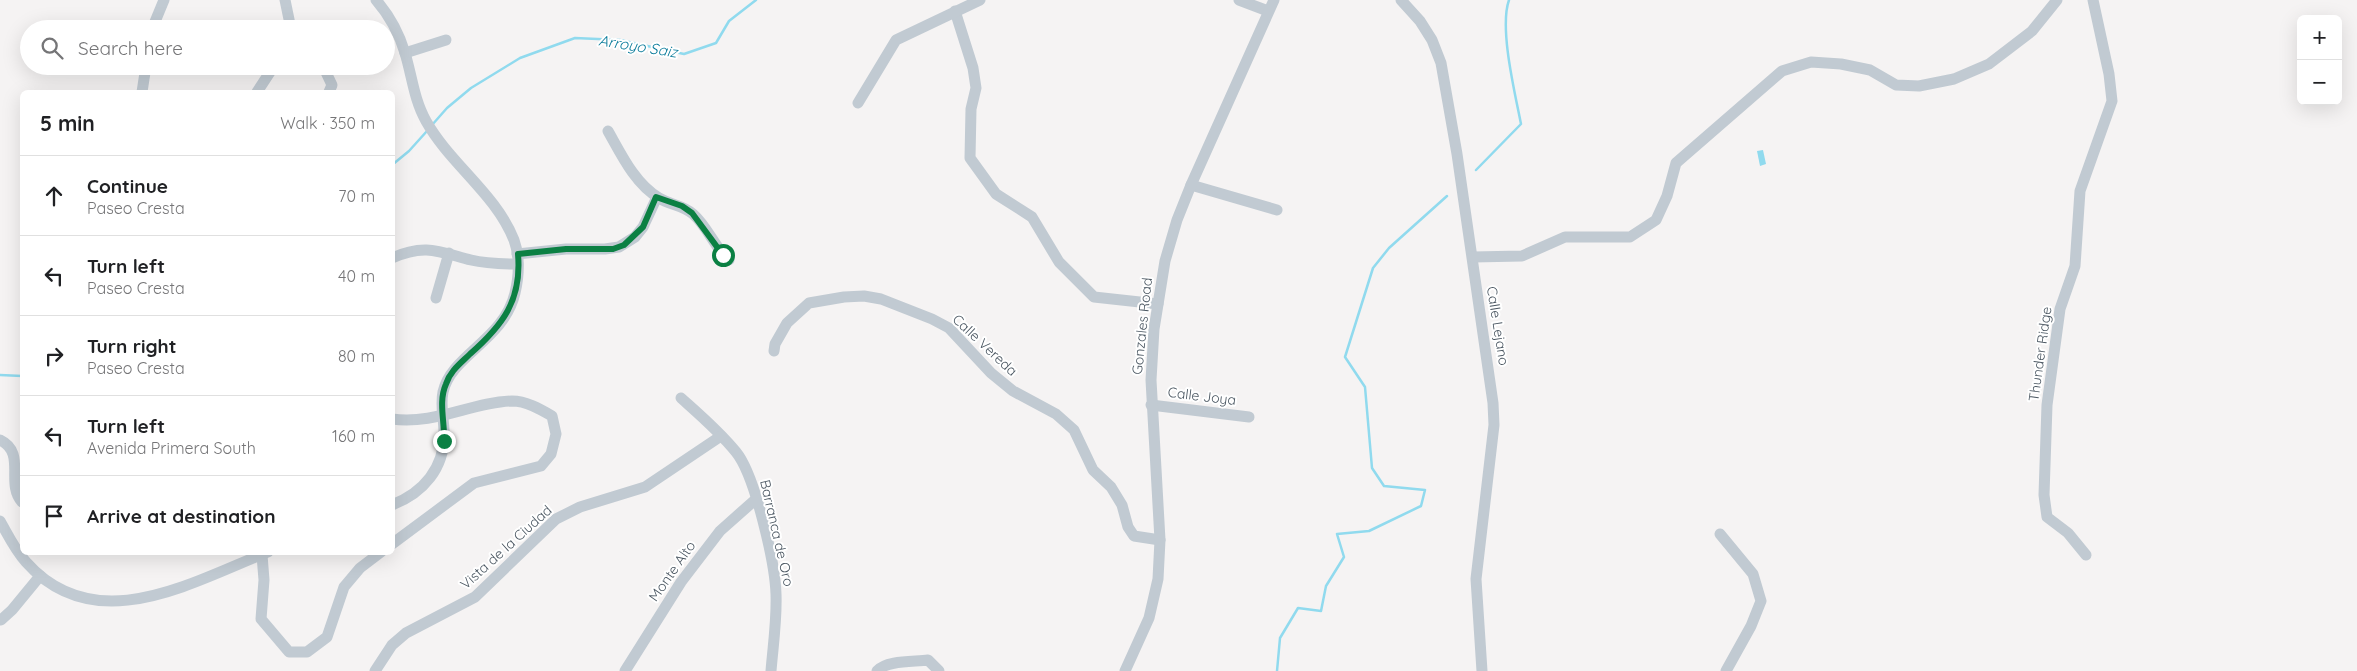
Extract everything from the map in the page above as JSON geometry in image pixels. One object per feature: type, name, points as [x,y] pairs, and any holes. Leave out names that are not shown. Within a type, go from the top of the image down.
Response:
[{"type":"street","points":[[156,20],[164,0]]},
{"type":"street","points":[[285,0],[289,20]]},
{"type":"street","points":[[376,0],[390,20]]},
{"type":"street","points":[[858,103],[896,40],[980,0]]},
{"type":"street","points":[[1239,0],[1268,12]]},
{"type":"street","name":"Gonzales Road","points":[[1125,671],[1136,651],[1154,598],[1158,579],[1160,540],[1151,405],[1152,355],[1165,261],[1177,220],[1274,0]]},
{"type":"street","name":"Calle Lejano","points":[[1400,0],[1428,34],[1441,64],[1488,361],[1494,425],[1476,579],[1482,671]]},
{"type":"street","points":[[1473,257],[1522,256],[1566,237],[1630,237],[1656,220],[1667,196],[1676,163],[1782,71],[1811,62],[1841,64],[1870,70],[1896,85],[1918,86],[1954,80],[1989,64],[2032,31],[2057,0]]},
{"type":"street","name":"Thunder Ridge","points":[[2086,555],[2068,532],[2047,518],[2044,495],[2047,405],[2060,310],[2075,266],[2080,191],[2112,101],[2109,74],[2093,0]]},
{"type":"street","points":[[956,12],[974,68],[976,88],[971,109],[970,158],[996,194],[1032,217],[1059,262],[1094,296],[1158,304]]},
{"type":"street","points":[[395,30],[405,53],[417,100],[426,121],[440,142],[504,221],[514,240],[518,259],[515,293],[509,310],[493,333],[448,378],[443,392],[443,448],[436,470],[421,489],[395,504]]},
{"type":"street","points":[[405,53],[446,40]]},
{"type":"street","points":[[142,90],[145,75]]},
{"type":"street","points":[[258,90],[268,75]]},
{"type":"street","points":[[327,75],[332,85],[330,90]]},
{"type":"street","points":[[608,131],[634,174],[656,197],[682,206],[692,213],[719,250],[729,260]]},
{"type":"street","points":[[1192,185],[1277,210]]},
{"type":"street","points":[[395,257],[410,251],[423,249],[449,253],[488,263],[566,249],[613,249],[624,245],[643,227],[656,197]]},
{"type":"street","points":[[436,298],[449,253]]},
{"type":"street","name":"Calle Vereda","points":[[774,351],[787,323],[809,303],[844,297],[864,296],[881,299],[932,319],[949,328],[991,373],[1014,391],[1056,414],[1074,430],[1093,470],[1111,487],[1122,505],[1128,527],[1134,536],[1160,540]]},
{"type":"street","name":"Barranca de Oro","points":[[681,398],[722,436],[737,453],[747,470],[756,499],[775,582],[776,610],[771,671]]},
{"type":"street","points":[[395,419],[415,420],[513,401],[535,406],[552,416],[556,434],[551,454],[541,466],[474,483],[395,542]]},
{"type":"street","name":"Calle Joya","points":[[1151,405],[1249,417]]},
{"type":"street","name":"Vista de la Ciudad","points":[[375,671],[392,645],[406,633],[475,597],[556,519],[580,507],[645,487],[722,436]]},
{"type":"street","points":[[0,440],[9,446],[14,454],[15,489],[20,498]]},
{"type":"street","name":"Monte Alto","points":[[625,671],[681,582],[720,531],[756,499]]},
{"type":"street","points":[[0,521],[19,554],[40,576],[57,587],[75,595],[105,602],[125,602],[164,593],[262,555]]},
{"type":"street","points":[[1720,534],[1753,574],[1761,601],[1751,626],[1726,671]]},
{"type":"street","points":[[265,555],[261,619],[289,652],[307,652],[327,637],[344,587],[349,580],[378,555]]},
{"type":"street","points":[[0,622],[40,576]]},
{"type":"street","points":[[878,671],[880,668],[894,664],[928,660],[939,671]]},
{"type":"water","points":[[1763,150],[1766,164],[1760,166],[1757,151]]},
{"type":"waterway","name":"Arroyo Saiz","points":[[432,125],[447,108],[471,88],[520,58],[575,38],[620,40],[684,54],[716,43],[729,21],[756,0]]},
{"type":"waterway","points":[[1476,170],[1521,124],[1507,43],[1506,12],[1509,0]]},
{"type":"waterway","name":"Arroyo Saiz","points":[[395,163],[409,151],[427,131]]},
{"type":"waterway","points":[[1277,671],[1280,638],[1298,608],[1321,611],[1326,586],[1344,557],[1337,534],[1369,531],[1421,506],[1425,490],[1384,486],[1372,468],[1365,387],[1345,357],[1373,268],[1389,248],[1447,196]]},
{"type":"waterway","name":"Arroyo Saiz","points":[[0,375],[20,376]]},
{"type":"route","points":[[444,441],[442,400],[445,385],[452,371],[493,333],[504,319],[517,285],[518,254],[566,249],[613,249],[624,245],[635,237],[643,227],[656,197],[682,206],[692,213],[723,255]]}]
